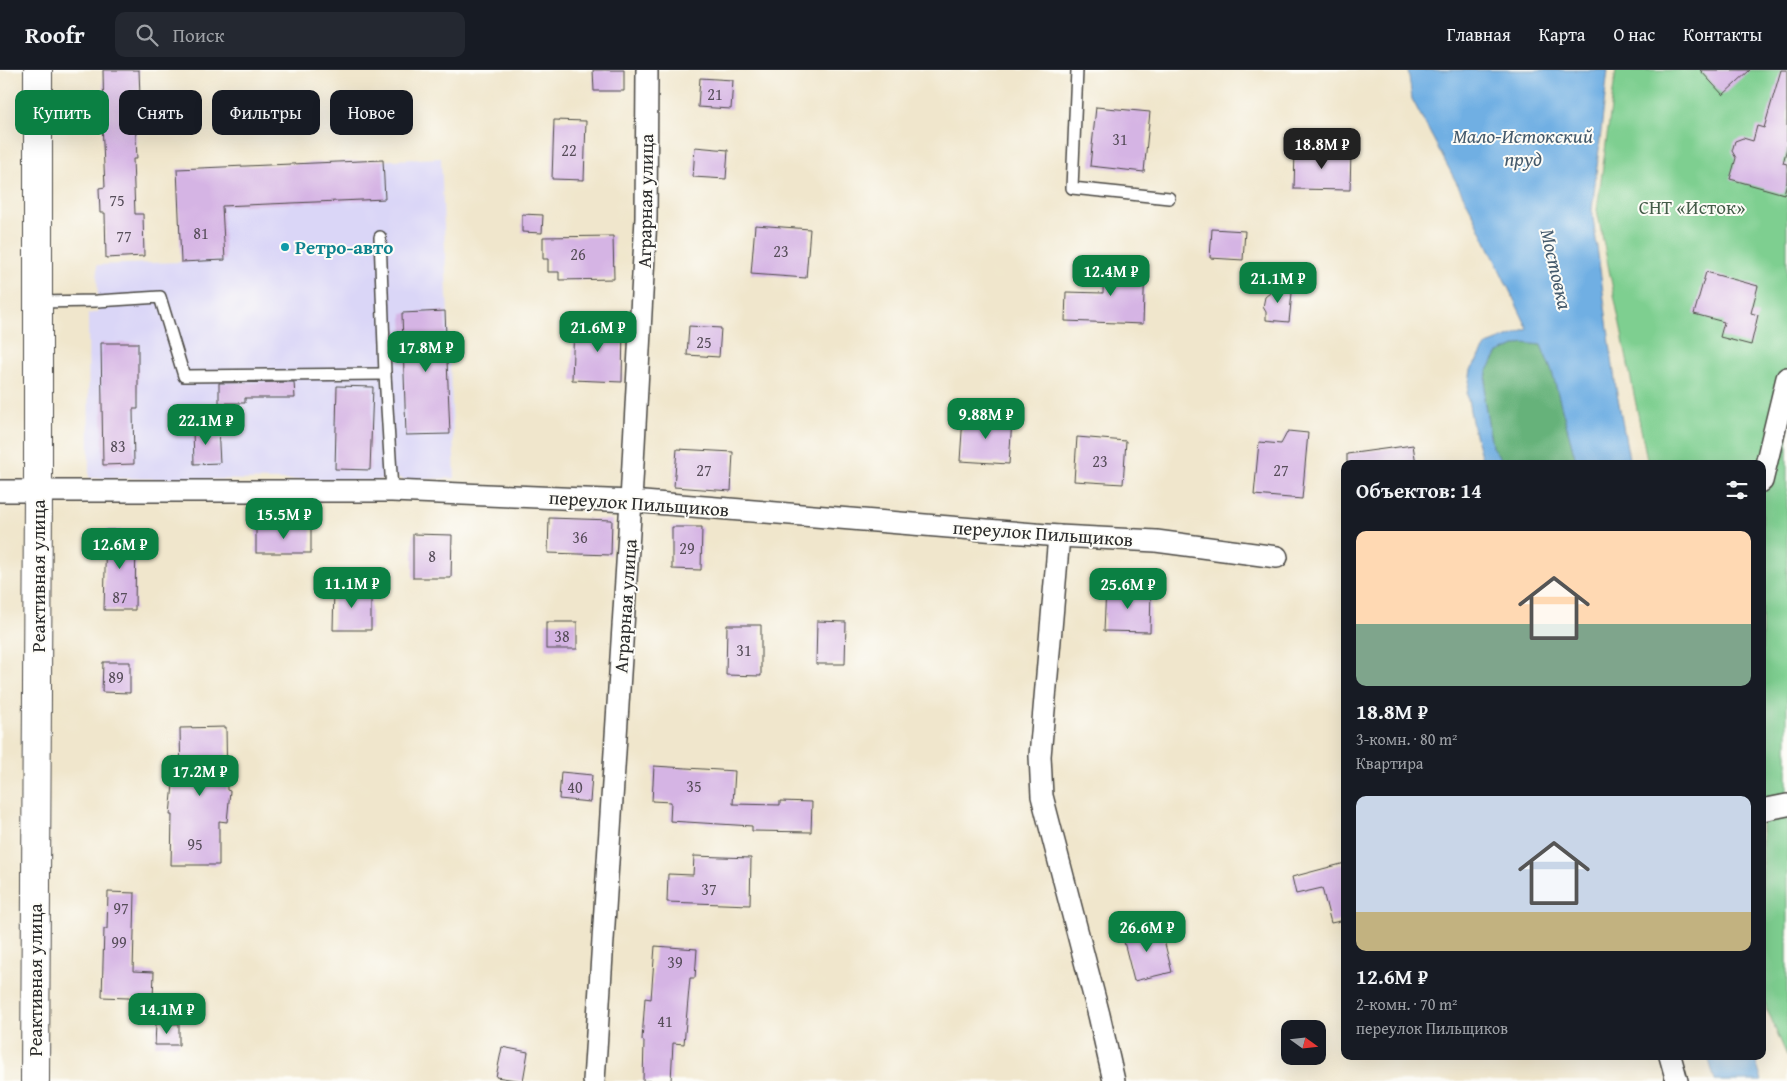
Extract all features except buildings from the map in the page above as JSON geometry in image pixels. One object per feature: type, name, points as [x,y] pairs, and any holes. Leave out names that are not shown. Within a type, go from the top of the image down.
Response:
[{"type":"main road","name":"Реактивная улица","points":[[35,1081],[38,70]]},
{"type":"street","name":"Аграрная улица","points":[[594,1081],[632,501],[646,218],[646,70]]},
{"type":"street","points":[[1766,465],[1787,378]]},
{"type":"street","name":"переулок Пильщиков","points":[[0,491],[392,491],[632,501],[1059,536],[1156,541],[1276,557]]},
{"type":"street","points":[[1059,536],[1040,756],[1042,796],[1099,1015],[1114,1081]]},
{"type":"street","points":[[1766,809],[1787,805]]},
{"type":"street","points":[[1671,1060],[1677,1081]]},
{"type":"lane","points":[[1077,70],[1072,188],[1170,198]]},
{"type":"lane","points":[[380,237],[392,491]]},
{"type":"lane","points":[[38,302],[160,297],[184,376],[385,374]]},
{"type":"shaded area","points":[[441,158],[455,478],[404,480],[392,475],[376,481],[89,478],[88,314],[98,312],[97,265],[181,262],[177,169]]},
{"type":"green space","name":"СНТ «Исток»","points":[[1616,70],[1787,70],[1787,1056],[1766,1006],[1766,460],[1647,460],[1597,210]]},
{"type":"green space","points":[[1523,343],[1541,345],[1552,372],[1576,460],[1502,460],[1492,447],[1484,399],[1487,372],[1498,353]]},
{"type":"water","name":"Мало-Истокский пруд","points":[[1408,70],[1608,70],[1592,210],[1616,388],[1629,460],[1576,460],[1552,372],[1541,345],[1523,343],[1498,353],[1487,372],[1484,399],[1492,447],[1502,460],[1484,460],[1481,456],[1467,394],[1471,370],[1487,345],[1528,329],[1471,210],[1412,99]]},
{"type":"water","points":[[1709,1060],[1755,1060],[1762,1081],[1715,1081]]},
{"type":"place","name":"Ретро-авто","points":[[285,247]]},
{"type":"water label","name":"Мостовка","points":[[1557,269]]}]
